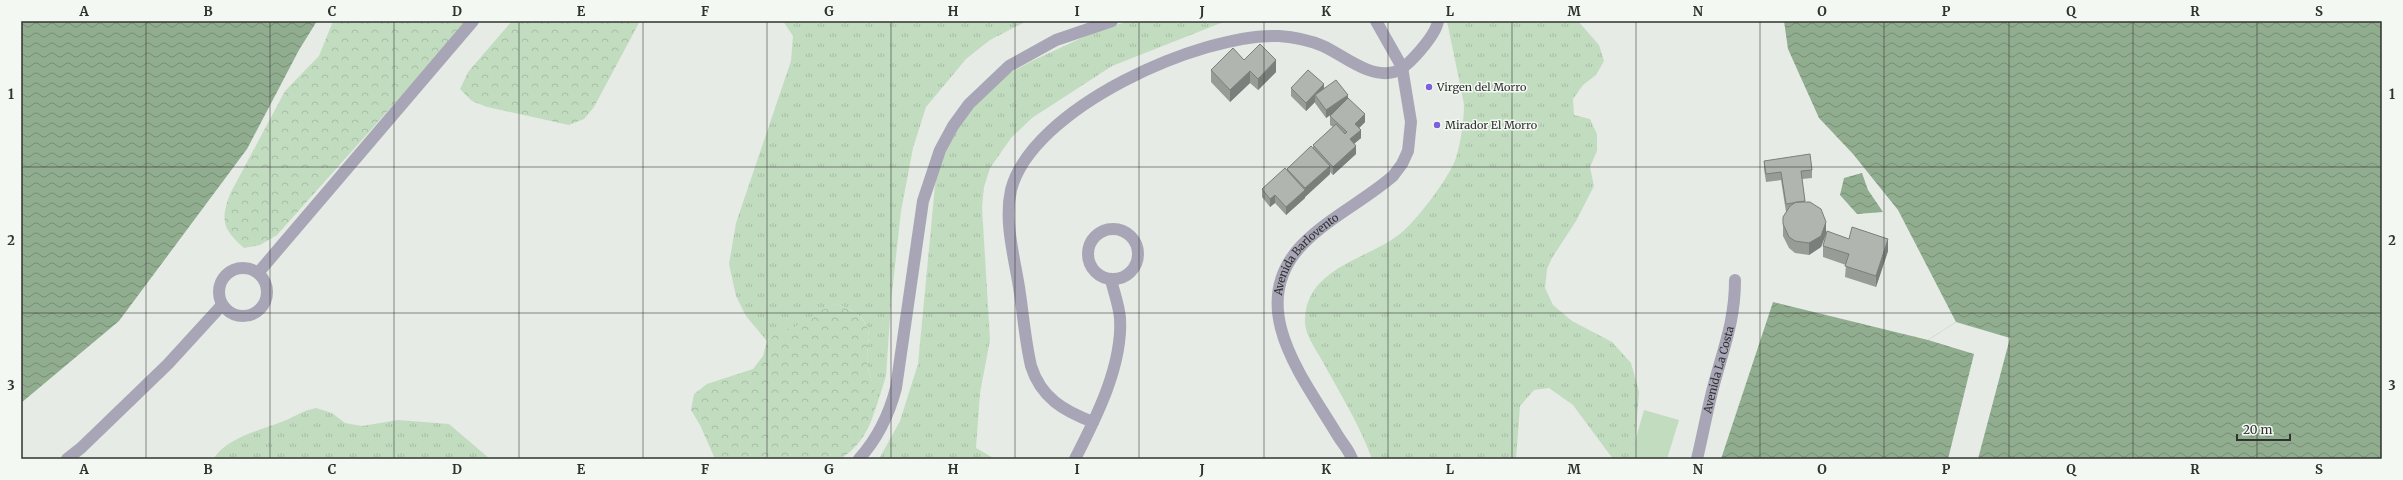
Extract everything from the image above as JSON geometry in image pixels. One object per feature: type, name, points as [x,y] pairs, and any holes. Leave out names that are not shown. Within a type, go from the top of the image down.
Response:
[{"type":"street","points":[[258,273],[473,21]]},
{"type":"street","points":[[859,459],[877,436],[892,404],[897,382],[923,201],[938,156],[953,126],[969,104],[988,84],[1014,63],[1056,40],[1112,21]]},
{"type":"street","points":[[1376,21],[1402,68]]},
{"type":"street","points":[[1093,422],[1065,411],[1052,401],[1037,382],[1030,362],[1008,213],[1015,178],[1034,148],[1084,106],[1117,84],[1173,58],[1232,42],[1266,37],[1290,37],[1314,43],[1373,71],[1394,72],[1402,68],[1433,36],[1438,21]]},
{"type":"street","name":"Avenida Barlovento","points":[[1352,459],[1284,342],[1278,320],[1278,297],[1288,265],[1301,246],[1331,221],[1387,181],[1398,170],[1406,158],[1410,144],[1411,129],[1402,68]]},
{"type":"street","points":[[1115,229],[1125,232],[1132,238],[1137,246],[1138,257],[1136,266],[1129,274],[1120,279],[1111,280],[1101,277],[1093,270],[1088,262],[1087,252],[1090,242],[1096,234],[1105,230],[1115,229]]},
{"type":"street","points":[[240,268],[249,268],[258,273],[264,280],[268,289],[267,299],[263,307],[256,314],[246,317],[237,316],[228,312],[222,305],[219,296],[219,286],[223,277],[231,271],[240,268]]},
{"type":"street","points":[[1075,459],[1093,422],[1116,364],[1120,318],[1111,280]]},
{"type":"street","name":"Avenida La Costa","points":[[1697,459],[1711,395],[1730,333],[1735,303],[1734,280]]},
{"type":"street","points":[[67,459],[81,448],[168,364],[222,305]]},
{"type":"green space","points":[[333,21],[468,21],[277,235],[260,245],[244,248],[228,230],[225,224],[225,211],[230,194],[285,91],[319,56]]},
{"type":"green space","points":[[512,21],[640,21],[594,107],[584,119],[569,125],[487,107],[472,101],[460,89],[468,72]]},
{"type":"green space","points":[[783,21],[1027,21],[990,40],[966,59],[926,107],[913,148],[901,211],[891,302],[886,376],[874,414],[874,391],[867,360],[869,331],[867,325],[859,316],[837,304],[795,327],[778,333],[767,341],[746,316],[736,296],[729,264],[736,223],[791,61],[793,36]]},
{"type":"green space","points":[[1130,21],[1226,21],[1112,66],[1032,118],[1011,138],[990,168],[984,187],[982,207],[990,340],[980,393],[976,448],[995,459],[879,459],[900,421],[918,364],[937,165],[968,104],[1006,75],[1034,60],[1101,29]]},
{"type":"green space","points":[[1447,21],[1578,21],[1599,45],[1604,61],[1596,75],[1583,85],[1573,99],[1574,115],[1590,119],[1597,134],[1597,151],[1590,167],[1594,186],[1576,221],[1552,258],[1547,269],[1545,288],[1553,305],[1572,321],[1612,342],[1631,363],[1639,392],[1634,459],[1613,459],[1573,405],[1549,388],[1534,390],[1520,406],[1516,459],[1372,459],[1356,423],[1309,337],[1305,326],[1305,320],[1308,302],[1316,288],[1327,276],[1387,242],[1408,227],[1424,209],[1440,187],[1456,158],[1462,131],[1464,104]]},
{"type":"green space","points":[[837,304],[859,316],[866,325],[868,331],[867,364],[876,398],[870,424],[860,441],[840,459],[715,459],[700,425],[691,410],[694,394],[707,384],[753,369],[763,356],[767,341],[779,331],[795,327],[822,310]]},
{"type":"green space","points":[[316,408],[332,413],[345,423],[362,426],[398,420],[449,424],[490,459],[213,459],[227,445],[245,435]]},
{"type":"green space","points":[[1644,410],[1679,420],[1667,459],[1630,459]]},
{"type":"water","points":[[21,21],[317,21],[299,50],[247,149],[119,321],[21,403]]},
{"type":"water","points":[[1784,21],[2382,21],[2382,459],[1721,459],[1773,302],[1928,340],[1956,322],[1898,210],[1853,154],[1819,118],[1788,49]]},
{"type":"water","points":[[1862,173],[1868,190],[1883,212],[1857,214],[1840,195],[1844,178]]},
{"type":"pier","points":[[1956,322],[2010,338],[1978,459],[1948,459],[1974,354],[1928,340]]},
{"type":"building","points":[[1260,44],[1276,60],[1258,79],[1250,71],[1230,90],[1211,70],[1233,48],[1244,60]]},
{"type":"building","points":[[1308,70],[1324,84],[1306,103],[1291,88]]},
{"type":"building","points":[[1336,80],[1348,95],[1326,110],[1315,95]]},
{"type":"building","points":[[1348,98],[1365,114],[1355,124],[1361,130],[1350,139],[1356,146],[1333,167],[1313,145],[1336,124],[1345,134],[1347,132],[1330,116]]},
{"type":"building","points":[[1311,146],[1330,166],[1305,188],[1287,169]]},
{"type":"building","points":[[1810,154],[1812,170],[1801,171],[1805,201],[1786,204],[1781,172],[1766,174],[1764,161]]},
{"type":"building","points":[[1285,168],[1305,190],[1286,207],[1275,195],[1270,199],[1262,189]]},
{"type":"building","points":[[1796,202],[1810,202],[1821,209],[1826,222],[1821,236],[1809,243],[1795,241],[1789,237],[1783,224],[1783,217],[1790,206]]},
{"type":"building","points":[[1852,227],[1888,239],[1876,276],[1845,266],[1849,254],[1823,246],[1827,231],[1849,239]]},
{"type":"place","name":"Virgen del Morro","points":[[1429,87]]},
{"type":"place","name":"Mirador El Morro","points":[[1437,125]]}]
